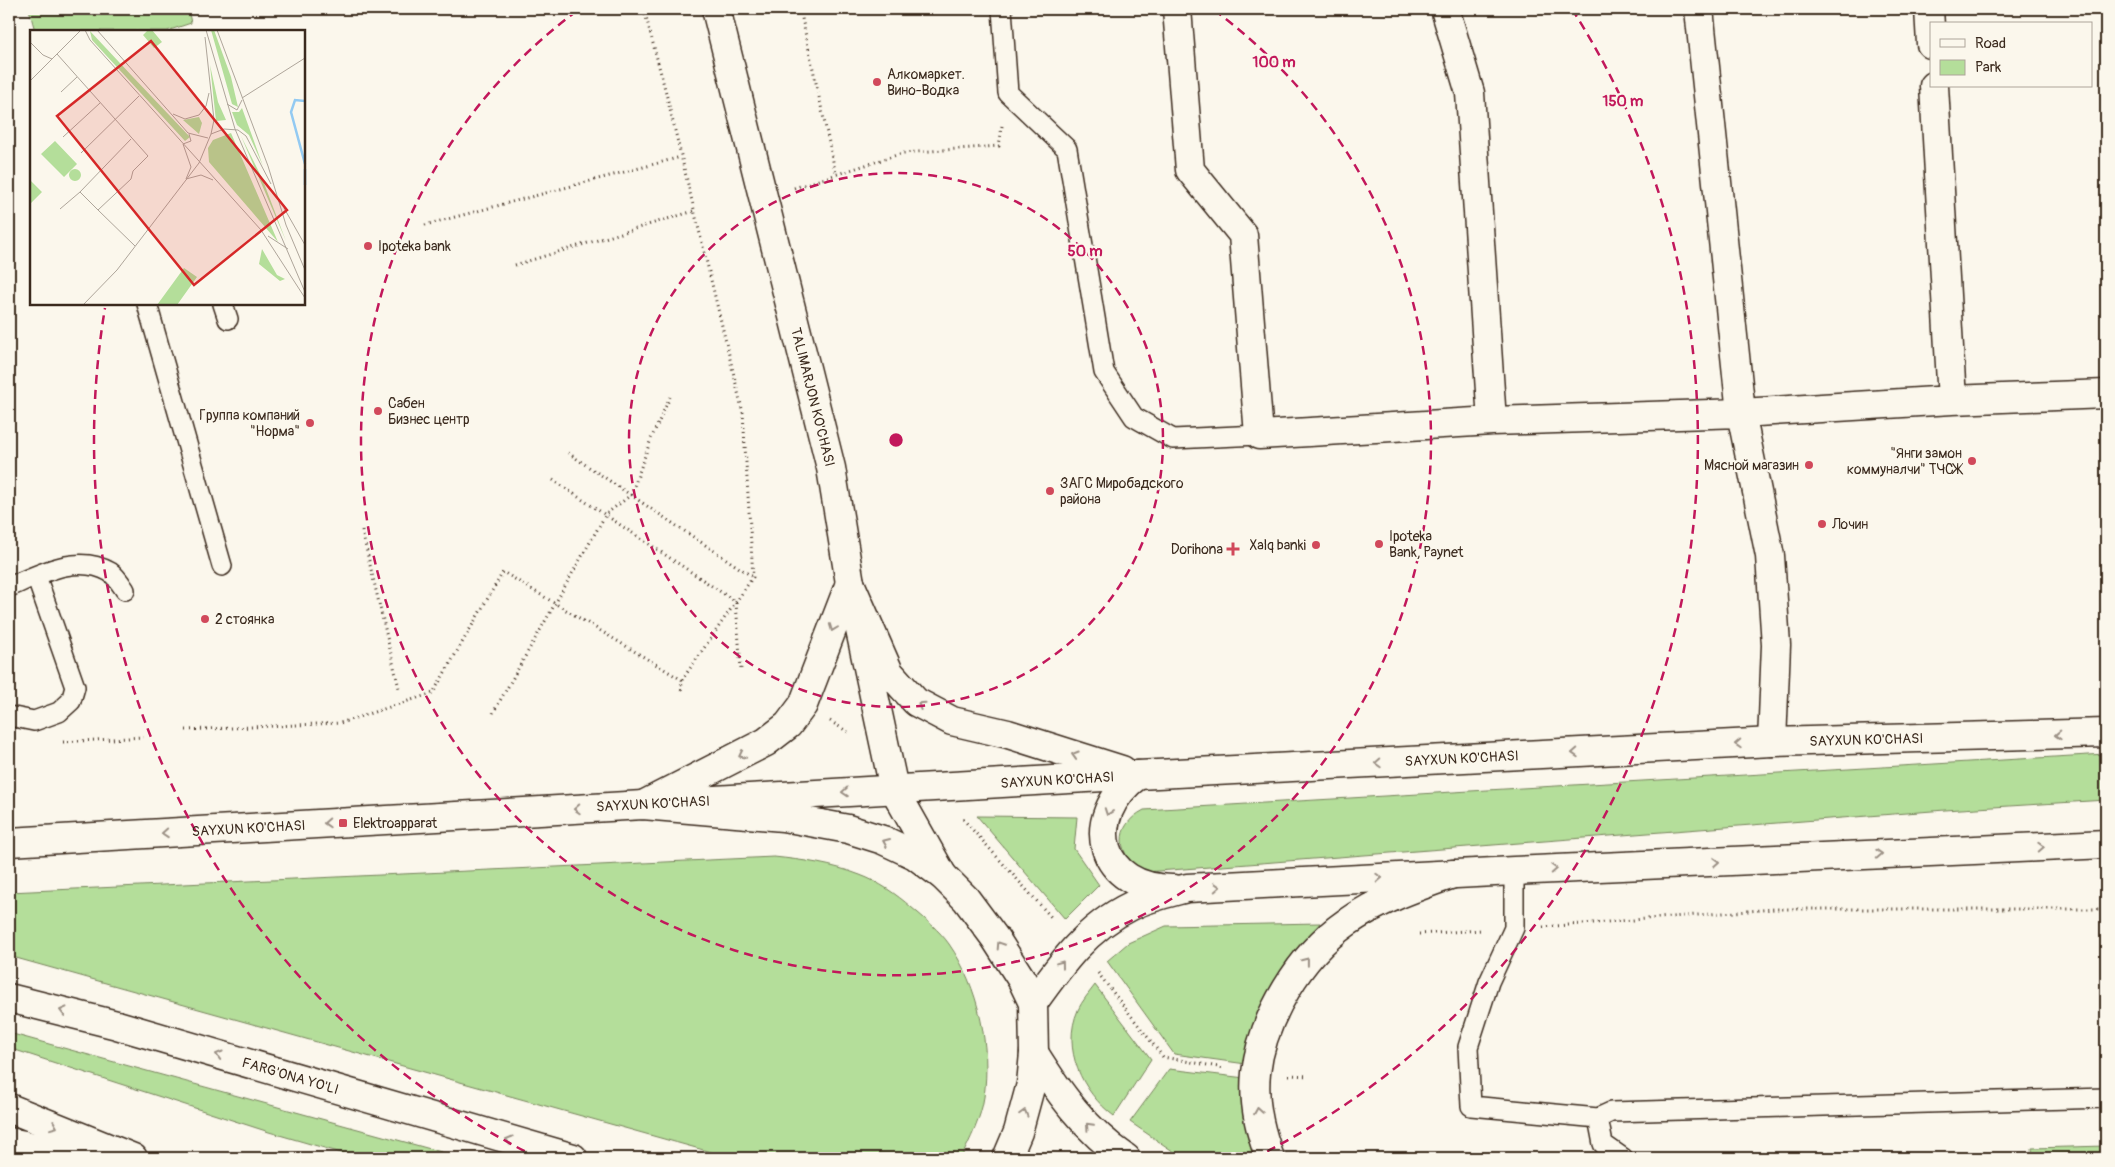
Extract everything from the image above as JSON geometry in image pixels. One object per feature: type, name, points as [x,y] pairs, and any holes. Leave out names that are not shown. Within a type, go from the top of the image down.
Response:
[{"type":"main road","name":"TALIMARJON KO'CHASI","points":[[716,9],[831,468],[850,583],[894,789],[943,876]]},
{"type":"main road","points":[[1177,9],[1190,170],[1243,235],[1259,435],[1492,421],[1741,413],[1952,400],[2106,394]]},
{"type":"main road","points":[[1444,9],[1470,93],[1492,421]]},
{"type":"main road","points":[[1699,9],[1741,413],[1770,556],[1776,644],[1772,742]]},
{"type":"main road","points":[[1929,9],[1930,26]]},
{"type":"main road","points":[[1934,88],[1952,400]]},
{"type":"main road","points":[[850,583],[889,672],[916,702],[952,721],[1008,734],[1138,775]]},
{"type":"main road","points":[[643,805],[766,742],[788,725],[803,705],[850,583]]},
{"type":"main road","name":"SAYXUN KO'CHASI","points":[[9,842],[1138,775],[1772,742],[2106,733]]},
{"type":"main road","points":[[1138,775],[1120,791],[1108,811],[1104,829],[1108,852],[1120,872],[1135,883],[1162,889],[2106,844]]},
{"type":"main road","points":[[643,805],[783,817],[848,829],[883,840],[915,855],[943,876],[966,900],[996,938],[1022,980],[1033,1003],[1034,1052],[1031,1084],[1026,1107],[1007,1158]]},
{"type":"main road","points":[[1270,1158],[1264,1142],[1258,1113],[1256,1072],[1273,1015],[1294,978],[1319,946],[1347,922],[1407,891],[1453,874]]},
{"type":"main road","points":[[1033,1003],[1065,958],[1107,920],[1139,903],[1187,888]]},
{"type":"main road","name":"FARG'ONA YO'LI","points":[[9,998],[117,1025],[573,1158]]},
{"type":"main road","points":[[1034,1052],[1066,1102],[1105,1144],[1126,1158]]},
{"type":"main road","points":[[9,1108],[133,1158]]},
{"type":"main road","points":[[9,1142],[90,1158]]},
{"type":"lane","points":[[1002,9],[1008,93],[1067,149],[1104,372],[1134,417],[1173,439],[1259,435]]},
{"type":"lane","points":[[147,305],[222,566]]},
{"type":"lane","points":[[9,587],[70,564],[90,565],[111,572],[125,590]]},
{"type":"lane","points":[[9,716],[34,721],[59,712],[71,701],[76,687],[36,576]]},
{"type":"lane","points":[[1514,871],[1514,928],[1489,982],[1468,1047],[1471,1106],[1598,1118],[1611,1112],[2106,1098]]},
{"type":"lane","points":[[1598,1118],[1602,1144],[1623,1158]]},
{"type":"path","points":[[644,9],[743,414],[753,577],[682,680],[681,694]]},
{"type":"path","points":[[800,9],[836,175]]},
{"type":"path","points":[[763,198],[903,153],[999,146],[1008,93]]},
{"type":"path","points":[[425,225],[681,157]]},
{"type":"path","points":[[515,265],[694,211]]},
{"type":"path","points":[[493,713],[606,514],[631,495],[651,439],[670,397]]},
{"type":"path","points":[[568,453],[753,577]]},
{"type":"path","points":[[553,480],[736,602]]},
{"type":"path","points":[[362,531],[399,688]]},
{"type":"path","points":[[186,730],[340,723],[433,693],[503,572],[556,602],[682,680]]},
{"type":"path","points":[[736,602],[741,669]]},
{"type":"path","points":[[826,719],[855,737]]},
{"type":"path","points":[[56,743],[142,737]]},
{"type":"path","points":[[957,812],[1052,917]]},
{"type":"path","points":[[1419,934],[1774,909],[2106,909]]},
{"type":"path","points":[[1098,972],[1163,1057],[1230,1068]]},
{"type":"green space","points":[[29,9],[188,9],[191,23],[170,30],[35,30]]},
{"type":"green space","points":[[2106,754],[2106,800],[1945,810],[1145,872],[1128,858],[1122,841],[1123,832],[1127,824],[1144,810]]},
{"type":"green space","points":[[977,816],[1077,817],[1074,849],[1099,885],[1065,919]]},
{"type":"green space","points":[[774,857],[828,865],[874,881],[905,902],[936,929],[949,944],[968,979],[975,998],[984,1038],[986,1058],[983,1105],[975,1129],[961,1158],[732,1158],[9,956],[9,892]]},
{"type":"green space","points":[[1320,923],[1292,957],[1272,987],[1246,1064],[1174,1054],[1107,961],[1128,943],[1166,926]]},
{"type":"green space","points":[[1095,985],[1151,1059],[1114,1116],[1092,1095],[1084,1082],[1073,1054],[1073,1025],[1078,1010]]},
{"type":"green space","points":[[9,1033],[463,1158],[359,1158],[269,1132],[9,1048]]},
{"type":"green space","points":[[1169,1069],[1245,1078],[1256,1158],[1183,1158],[1130,1122]]},
{"type":"green space","points":[[2106,1146],[2106,1158],[2033,1158],[2032,1148]]},
{"type":"place","name":"Алкомаркет. Вино-Водка","points":[[877,82]]},
{"type":"place","name":"Ipoteka bank","points":[[368,246]]},
{"type":"place","name":"Сабен Бизнес центр","points":[[378,411]]},
{"type":"place","name":"Группа компаний \"Норма\"","points":[[310,423]]},
{"type":"place","name":"\"Янги замон коммуналчи\" ТЧСЖ","points":[[1972,461]]},
{"type":"place","name":"Мясной магазин","points":[[1809,465]]},
{"type":"place","name":"ЗАГС Миробадского района","points":[[1050,491]]},
{"type":"place","name":"Лочин","points":[[1822,524]]},
{"type":"place","name":"Ipoteka Bank, Paynet","points":[[1379,544]]},
{"type":"place","name":"Xalq banki","points":[[1316,545]]},
{"type":"place","name":"Dorihona","points":[[1233,549]]},
{"type":"place","name":"2 стоянка","points":[[205,619]]},
{"type":"place","name":"Elektroapparat","points":[[343,823]]}]
